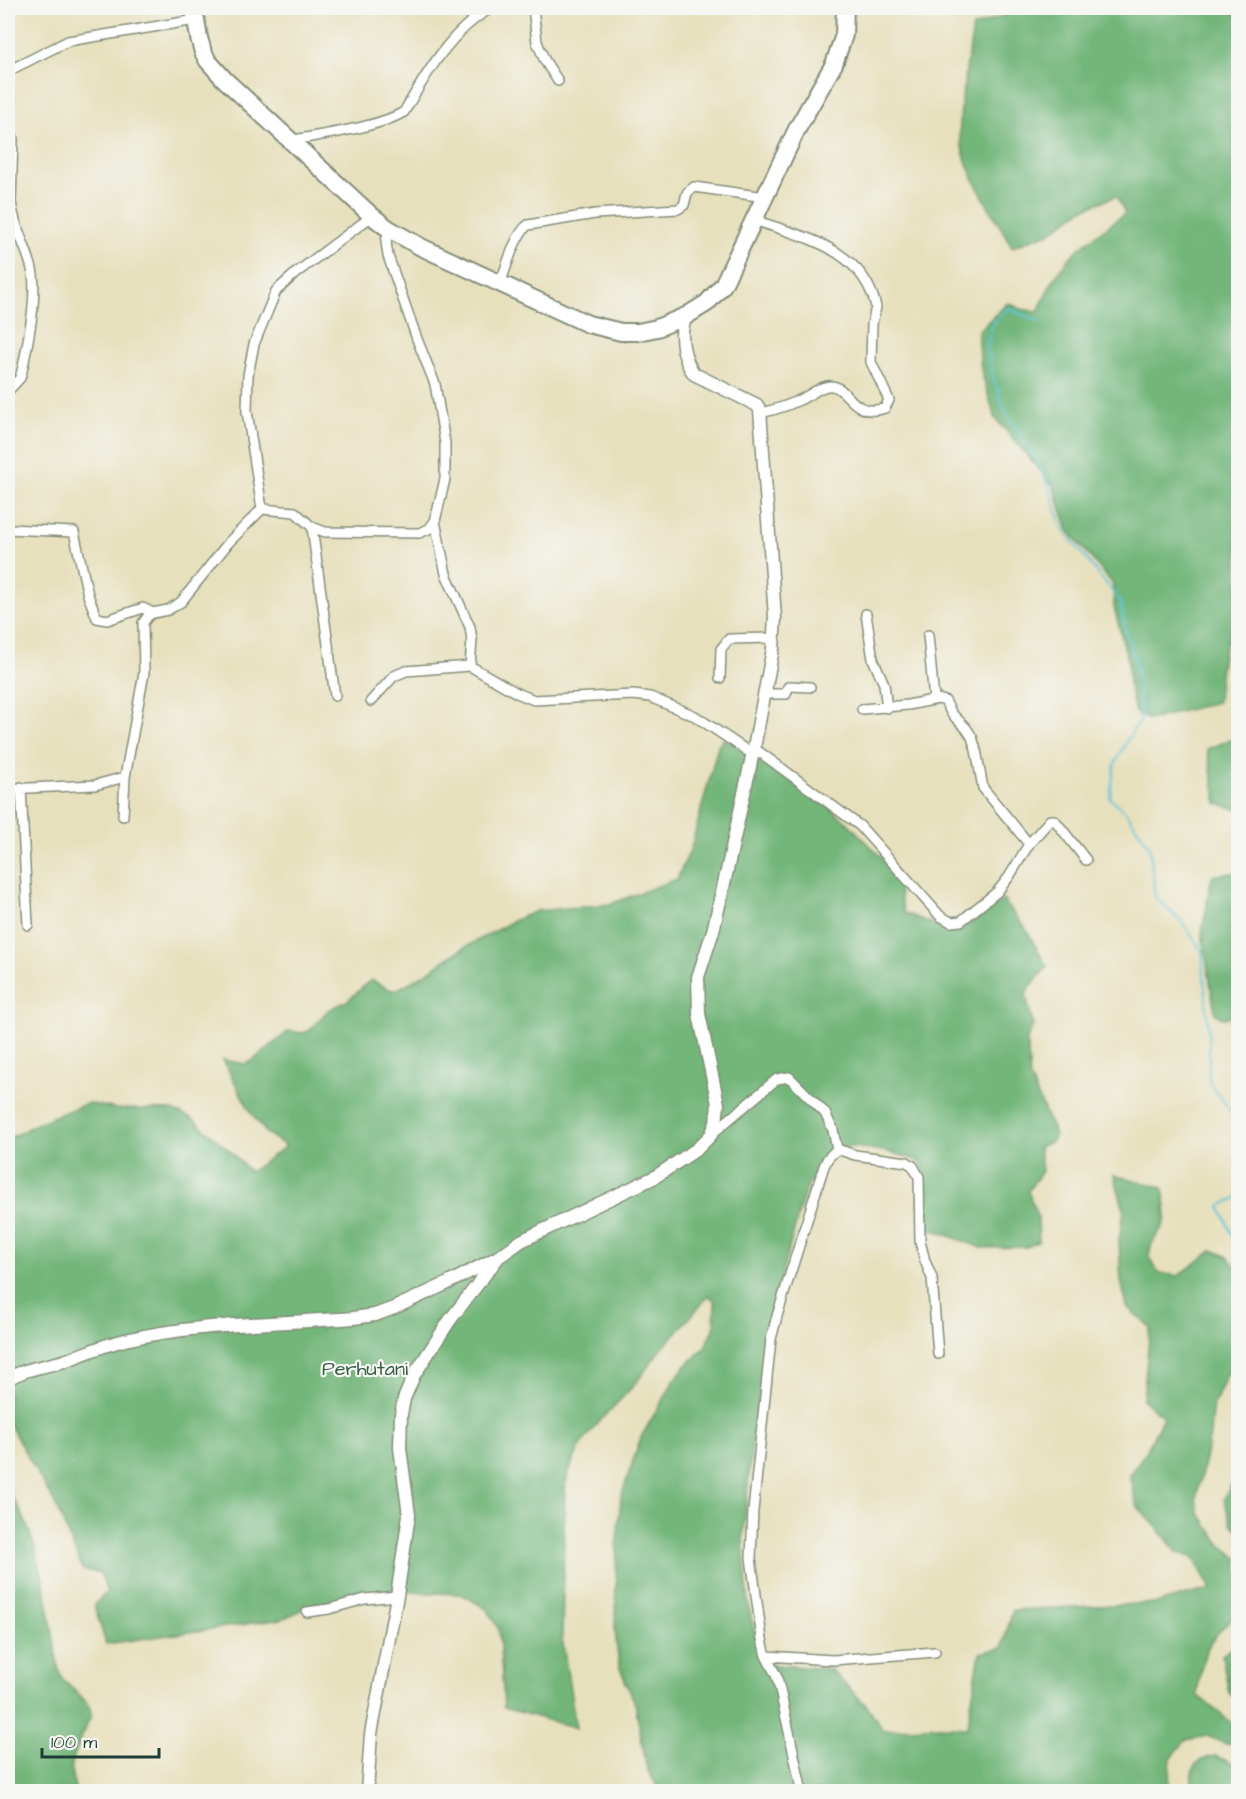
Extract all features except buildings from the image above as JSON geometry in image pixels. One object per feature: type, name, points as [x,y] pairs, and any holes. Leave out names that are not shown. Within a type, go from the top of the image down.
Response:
[{"type":"highway","points":[[195,14],[199,38],[208,61],[224,79],[372,216],[390,229],[421,247],[588,324],[605,329],[638,332],[657,328],[686,316],[707,303],[723,285],[797,129],[834,64],[842,44],[845,8]]},
{"type":"street","points":[[290,141],[375,123],[404,112],[444,49],[491,8]]},
{"type":"street","points":[[533,8],[537,42],[545,61],[558,81]]},
{"type":"street","points":[[8,71],[68,41],[195,14]]},
{"type":"street","points":[[8,124],[13,139],[12,212],[32,268],[34,291],[23,367],[20,378],[8,391]]},
{"type":"street","points":[[500,284],[518,238],[523,228],[528,225],[595,214],[678,209],[684,205],[687,193],[694,187],[765,197]]},
{"type":"street","points":[[262,509],[247,411],[254,344],[276,291],[296,273],[372,216]]},
{"type":"street","points":[[754,220],[833,249],[848,259],[861,275],[876,307],[872,324],[871,362],[875,375],[889,400],[885,408],[869,410],[858,406],[836,387],[826,386],[790,406],[761,413]]},
{"type":"street","points":[[390,229],[386,242],[388,256],[435,384],[446,465],[435,521],[446,574],[470,627],[472,640],[470,666]]},
{"type":"street","points":[[686,316],[682,325],[682,340],[689,366],[694,374],[757,405],[761,413],[775,617],[765,694],[753,751],[713,931],[698,977],[699,1014],[718,1104],[716,1123],[711,1135]]},
{"type":"street","points":[[262,509],[295,512],[312,527],[331,533],[419,533],[429,529],[435,521]]},
{"type":"street","points":[[123,816],[125,777],[144,673],[141,629],[145,619],[153,613],[175,607],[181,602],[229,542],[262,509]]},
{"type":"street","points":[[312,527],[335,696]]},
{"type":"street","points":[[8,529],[74,532],[88,595],[97,618],[107,620],[143,608],[153,613]]},
{"type":"street","points":[[866,614],[873,659],[884,684],[887,708]]},
{"type":"street","points":[[928,635],[934,700]]},
{"type":"street","points":[[720,678],[721,649],[729,639],[774,638]]},
{"type":"street","points":[[371,701],[394,676],[406,670],[470,666],[534,700],[633,695],[650,697],[695,716],[753,751],[860,826],[940,916],[951,922],[962,921],[997,892],[1029,844],[1048,823],[1054,820],[1086,860]]},
{"type":"street","points":[[765,694],[786,694],[788,687],[791,686],[810,687]]},
{"type":"street","points":[[862,709],[887,708],[934,700],[945,701],[952,714],[966,728],[976,750],[982,788],[1029,844]]},
{"type":"street","points":[[8,789],[95,785],[125,777]]},
{"type":"street","points":[[21,787],[28,925]]},
{"type":"street","points":[[8,1379],[21,1372],[57,1363],[105,1345],[133,1338],[191,1329],[352,1318],[375,1314],[448,1283],[500,1256],[521,1241],[655,1177],[697,1149],[777,1079],[789,1077],[825,1113],[833,1130],[837,1149]]},
{"type":"street","points":[[837,1149],[855,1155],[907,1162],[917,1170],[921,1241],[925,1261],[932,1278],[938,1354]]},
{"type":"street","points":[[802,1791],[776,1675],[766,1656],[751,1558],[753,1511],[767,1364],[777,1316],[824,1166],[837,1149]]},
{"type":"street","points":[[367,1791],[371,1734],[397,1596],[409,1515],[400,1448],[404,1399],[414,1375],[450,1320],[500,1256]]},
{"type":"street","points":[[307,1612],[329,1609],[365,1599],[397,1596]]},
{"type":"street","points":[[766,1656],[833,1659],[935,1652]]},
{"type":"green space","points":[[1238,8],[1238,618],[1225,648],[1218,702],[1149,720],[1135,713],[1129,685],[1128,662],[1114,607],[1113,584],[1068,531],[1054,487],[995,418],[981,370],[978,331],[1008,303],[1021,309],[1038,312],[1052,283],[1078,249],[1125,213],[1116,196],[1083,209],[1049,233],[1012,247],[976,183],[961,143],[960,131],[973,27],[1021,9]]},
{"type":"green space","points":[[1238,737],[1238,810],[1217,803],[1207,749]]},
{"type":"green space","name":"Perhutani","points":[[724,739],[771,764],[845,820],[895,871],[904,913],[957,933],[1003,900],[1026,929],[1047,967],[1028,989],[1026,996],[1033,1025],[1027,1039],[1030,1078],[1055,1135],[1051,1142],[1039,1147],[1042,1171],[1028,1191],[1038,1219],[1039,1241],[1027,1247],[982,1248],[928,1228],[922,1163],[889,1153],[865,1148],[830,1147],[805,1191],[772,1310],[751,1451],[743,1542],[749,1607],[760,1657],[764,1664],[830,1669],[868,1707],[883,1730],[938,1726],[967,1728],[980,1653],[1002,1648],[1013,1610],[1157,1603],[1211,1589],[1194,1558],[1177,1552],[1137,1506],[1129,1475],[1146,1452],[1163,1417],[1143,1400],[1150,1327],[1127,1307],[1121,1281],[1119,1241],[1124,1209],[1114,1175],[1162,1187],[1165,1221],[1150,1252],[1151,1260],[1159,1273],[1178,1276],[1213,1250],[1227,1256],[1238,1269],[1238,1363],[1230,1368],[1212,1409],[1210,1435],[1196,1499],[1199,1513],[1221,1545],[1238,1558],[1238,1613],[1212,1640],[1207,1649],[1201,1668],[1197,1695],[1238,1728],[1238,1742],[1226,1744],[1207,1736],[1186,1740],[1171,1758],[1168,1791],[660,1791],[647,1769],[635,1703],[619,1666],[615,1631],[617,1540],[621,1497],[641,1437],[674,1381],[704,1348],[714,1329],[715,1302],[709,1295],[659,1351],[635,1384],[593,1429],[570,1468],[565,1485],[562,1638],[576,1728],[504,1708],[499,1630],[487,1609],[461,1594],[407,1592],[377,1594],[315,1604],[282,1619],[106,1644],[94,1605],[107,1592],[100,1573],[83,1570],[55,1504],[8,1422],[8,1139],[40,1122],[88,1103],[116,1109],[172,1110],[193,1119],[250,1172],[286,1146],[266,1133],[250,1111],[223,1060],[246,1064],[289,1031],[303,1033],[309,1031],[328,1010],[347,1001],[371,980],[391,990],[398,989],[460,950],[536,911],[610,904],[677,879],[691,848],[718,746]]},
{"type":"green space","points":[[1238,872],[1238,1017],[1222,1018],[1215,1013],[1202,933],[1212,876]]},
{"type":"green space","points":[[1238,1471],[1238,1530],[1231,1523],[1224,1499]]},
{"type":"green space","points":[[10,1494],[21,1511],[37,1554],[61,1677],[90,1708],[90,1717],[73,1759],[73,1783],[77,1791],[8,1791],[8,1495]]},
{"type":"green space","points":[[1238,1644],[1238,1700],[1229,1693],[1222,1655]]},
{"type":"green space","points":[[1215,1756],[1238,1765],[1238,1791],[1193,1791],[1192,1771],[1194,1767],[1202,1760]]},
{"type":"waterway","points":[[1038,321],[1008,308],[993,322],[987,347],[992,374],[1006,413],[1035,456],[1064,531],[1120,601],[1125,628],[1137,666],[1141,720],[1115,763],[1110,798],[1125,811],[1150,847],[1155,897],[1182,922],[1202,951],[1209,1035],[1209,1082],[1238,1121]]},
{"type":"waterway","points":[[1238,1197],[1220,1206],[1238,1249]]}]
